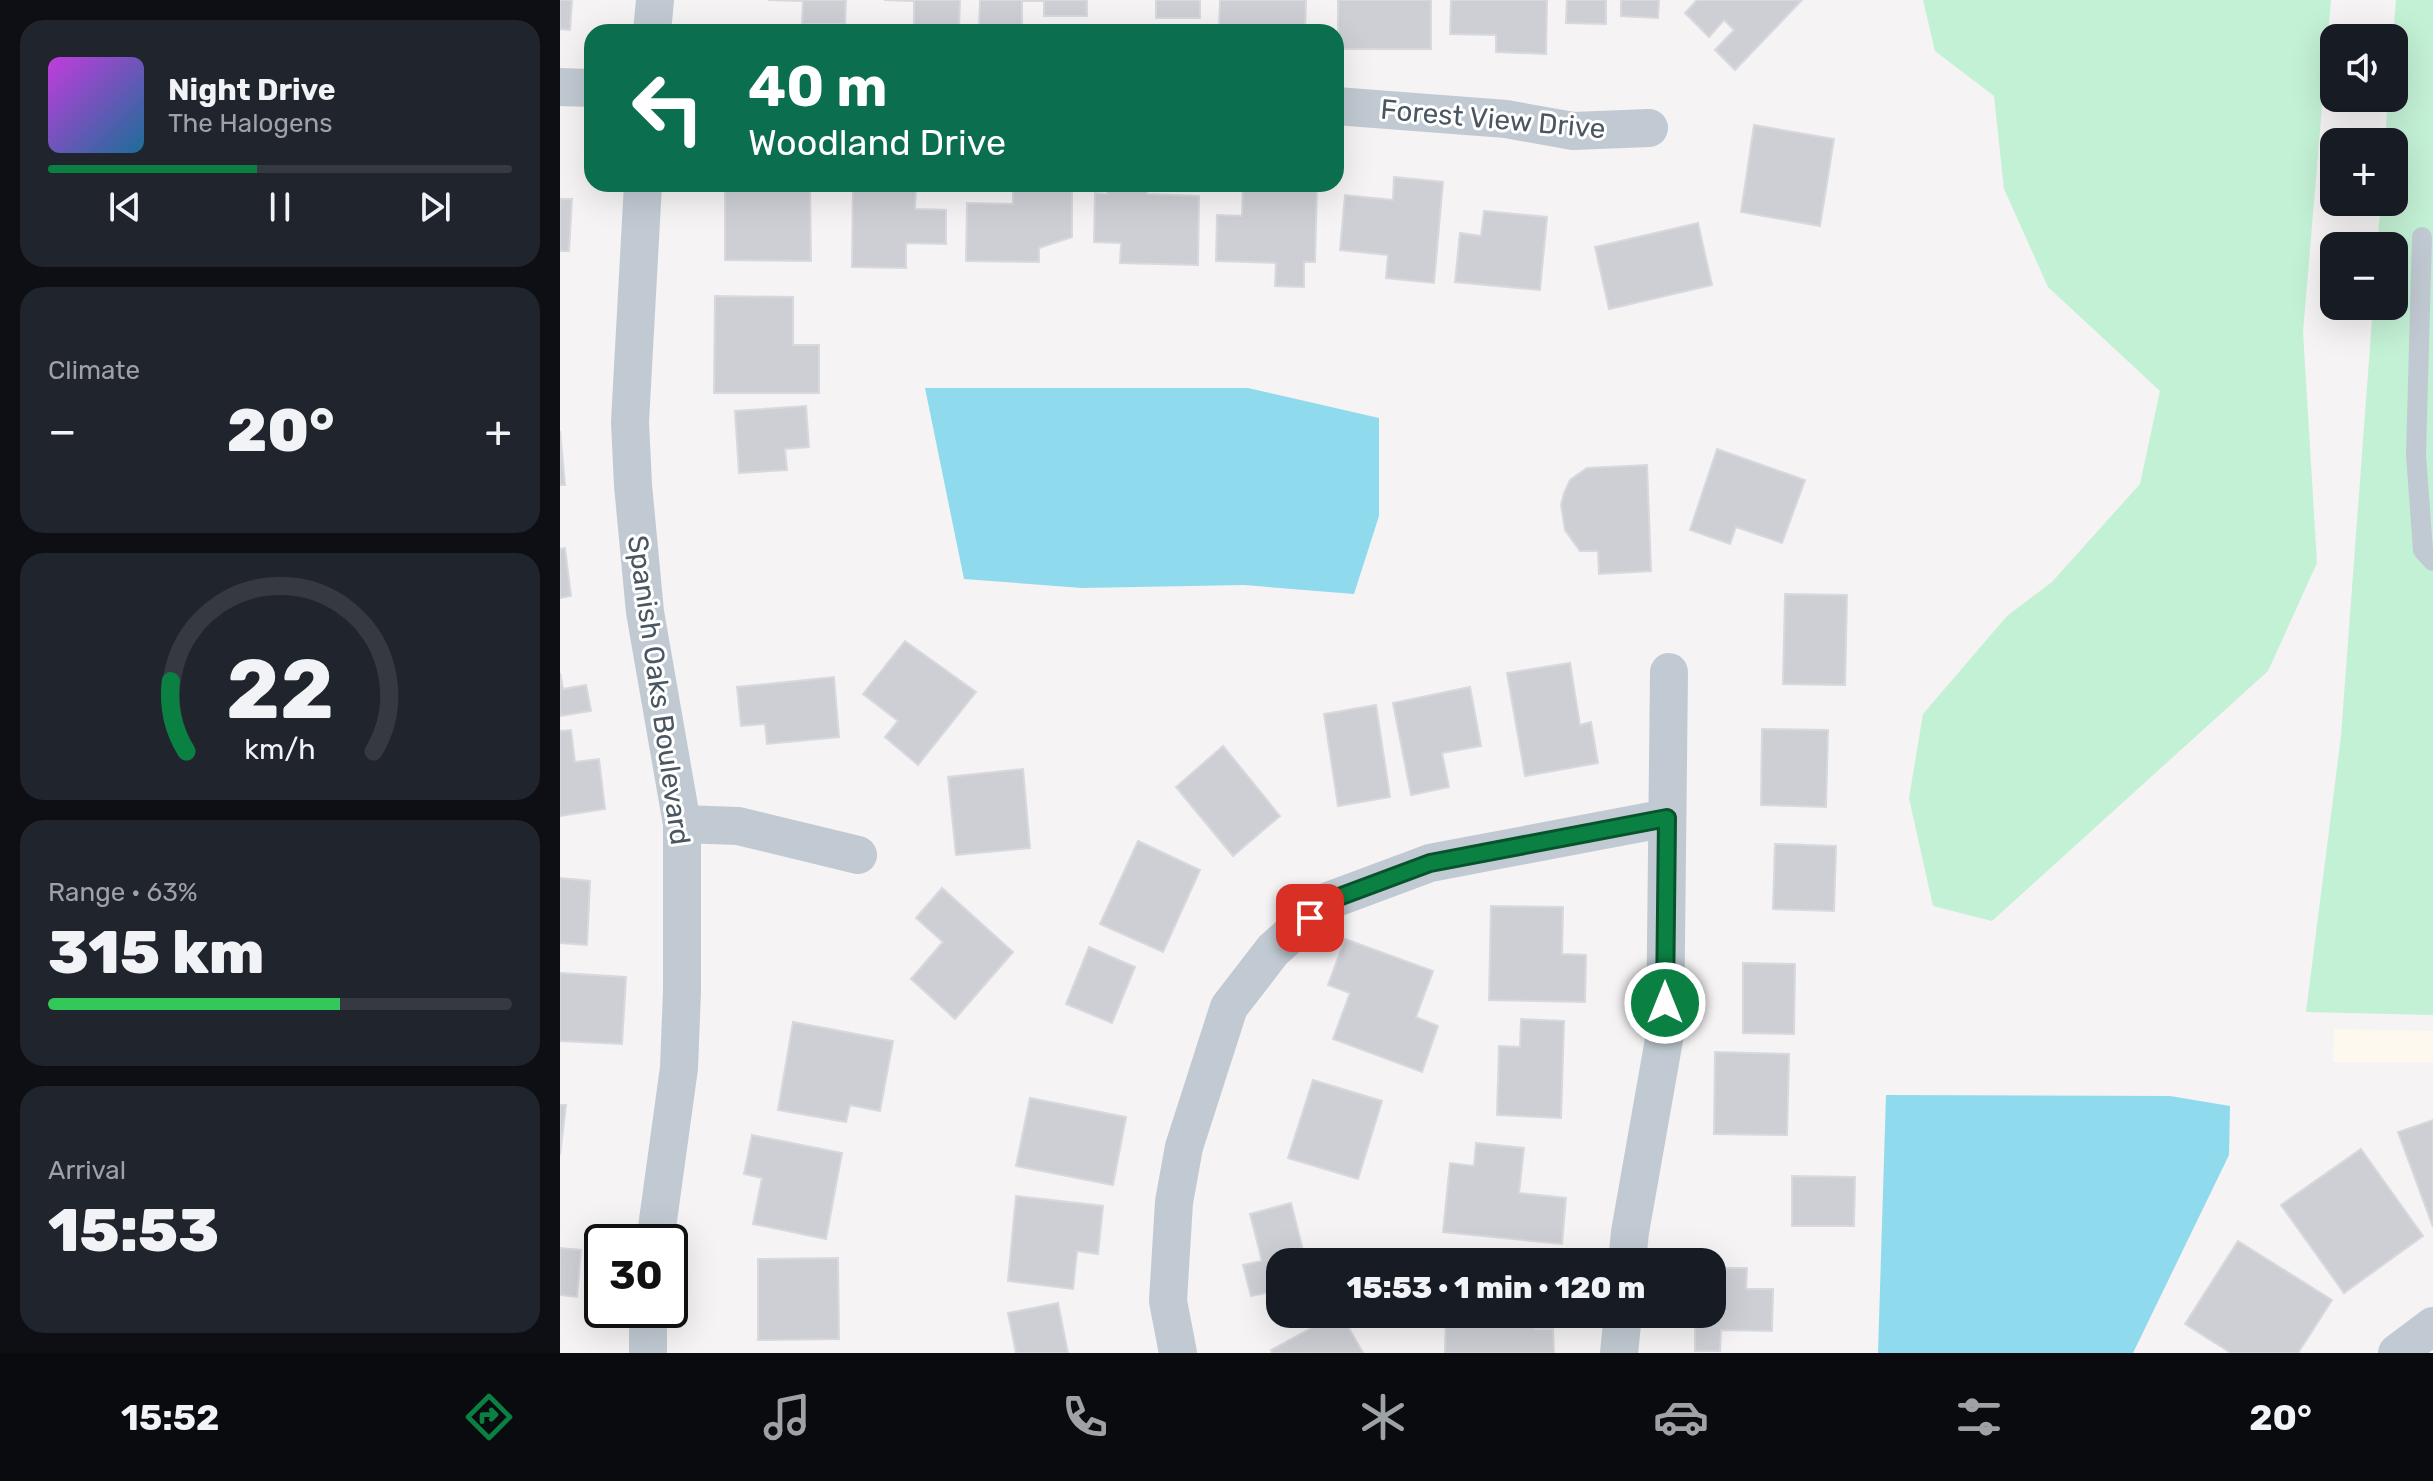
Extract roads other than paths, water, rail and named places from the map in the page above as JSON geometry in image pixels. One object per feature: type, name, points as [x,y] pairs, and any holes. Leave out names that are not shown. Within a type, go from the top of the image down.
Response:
[{"type":"street","points":[[653,24],[655,0]]},
{"type":"street","points":[[560,87],[584,88]]},
{"type":"street","name":"Forest View Drive","points":[[1344,107],[1506,119],[1573,131],[1649,128]]},
{"type":"street","name":"Spanish Oaks Boulevard","points":[[643,192],[630,422],[633,485],[645,612],[682,824],[679,1068],[657,1224]]},
{"type":"street","points":[[1628,1248],[1665,1034],[1669,672]]},
{"type":"street","points":[[1178,1353],[1168,1301],[1174,1202],[1184,1147],[1229,1007],[1273,950],[1328,901],[1430,863],[1667,818]]},
{"type":"street","points":[[682,824],[738,826],[858,855]]},
{"type":"street","points":[[2397,1353],[2433,1326]]},
{"type":"street","points":[[648,1328],[648,1353]]},
{"type":"street","points":[[1619,1353],[1622,1328]]},
{"type":"lane","points":[[2422,237],[2416,455],[2423,550],[2433,561]]},
{"type":"water","points":[[925,388],[1248,388],[1379,418],[1379,516],[1354,594],[1244,585],[1082,588],[964,579]]},
{"type":"water","points":[[1886,1095],[2170,1096],[2230,1106],[2229,1155],[2133,1353],[1878,1353]]}]
